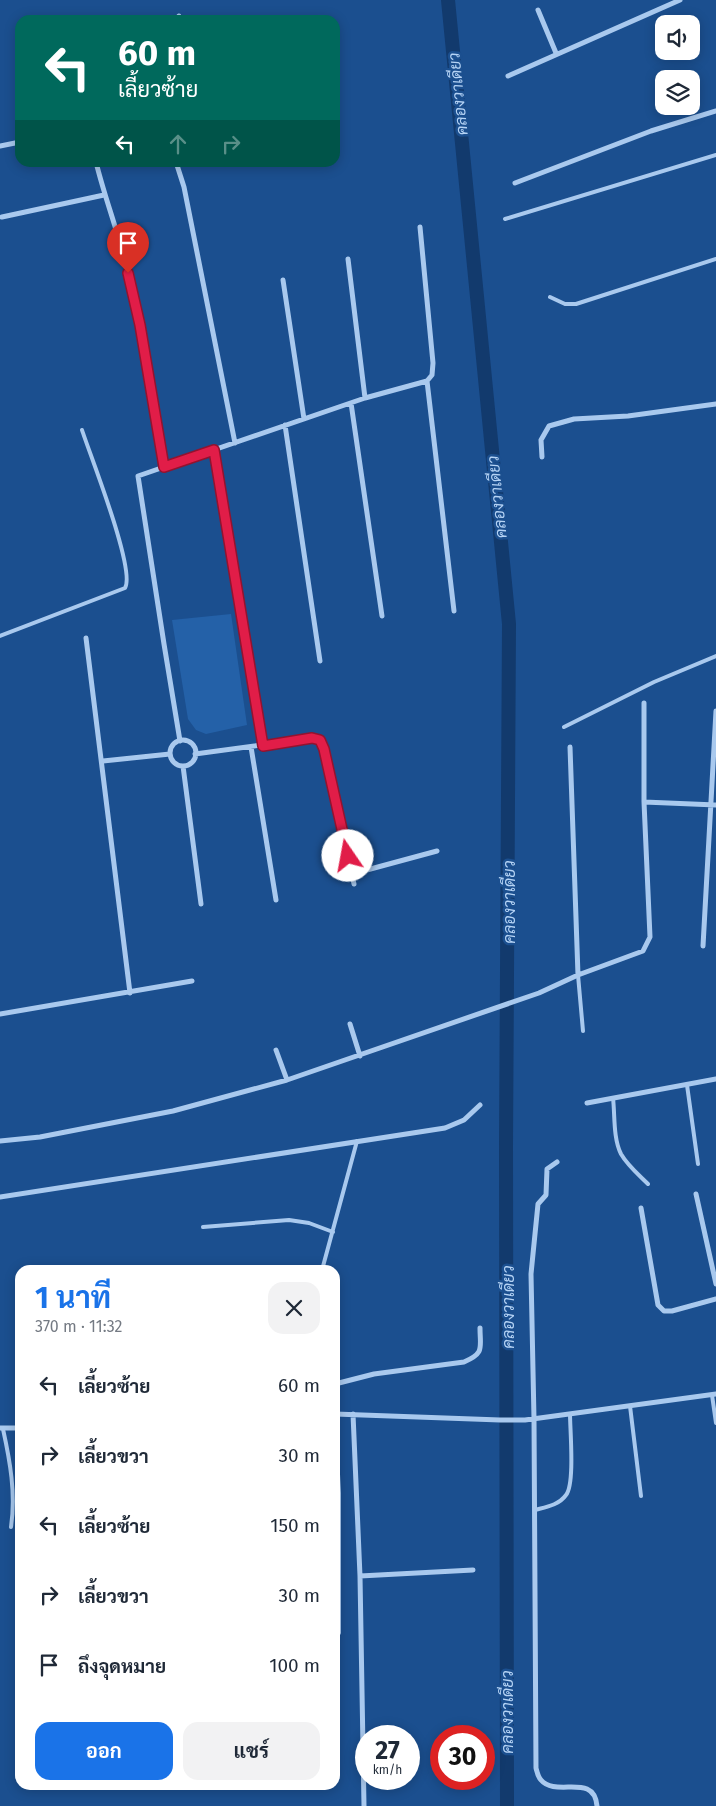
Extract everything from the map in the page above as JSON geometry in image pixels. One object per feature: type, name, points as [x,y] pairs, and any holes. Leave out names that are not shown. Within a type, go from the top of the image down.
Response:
[{"type":"street","points":[[508,76],[556,53],[680,0]]},
{"type":"street","points":[[538,10],[556,53]]},
{"type":"street","points":[[514,183],[651,132],[716,111]]},
{"type":"street","points":[[0,146],[15,143]]},
{"type":"street","points":[[97,167],[104,195],[124,256],[140,325],[164,467]]},
{"type":"street","points":[[178,167],[184,187],[235,443]]},
{"type":"street","points":[[2,216],[104,195]]},
{"type":"street","points":[[180,741],[138,476],[365,398],[427,381],[432,375],[433,362],[420,227]]},
{"type":"street","points":[[348,259],[365,398]]},
{"type":"street","points":[[283,280],[304,419]]},
{"type":"street","points":[[427,381],[454,611]]},
{"type":"street","points":[[351,403],[382,616]]},
{"type":"street","points":[[542,457],[541,440],[549,426],[574,419],[628,416],[716,404]]},
{"type":"street","points":[[286,425],[320,661]]},
{"type":"street","points":[[214,450],[263,746]]},
{"type":"street","points":[[86,638],[130,992]]},
{"type":"street","points":[[0,1141],[40,1137],[147,1116],[287,1080],[540,994],[578,975],[643,951],[650,937],[644,802],[644,703]]},
{"type":"street","points":[[703,946],[714,805],[716,711]]},
{"type":"street","points":[[195,754],[312,738],[320,740],[324,749],[354,884]]},
{"type":"street","points":[[180,741],[191,744],[195,754],[190,764],[183,766],[172,761],[170,754],[174,744],[180,741]]},
{"type":"street","points":[[250,747],[276,900]]},
{"type":"street","points":[[570,747],[578,975]]},
{"type":"street","points":[[102,761],[170,754]]},
{"type":"street","points":[[183,766],[202,904]]},
{"type":"street","points":[[644,802],[714,805]]},
{"type":"street","points":[[352,874],[437,851]]},
{"type":"street","points":[[0,1014],[192,982]]},
{"type":"street","points":[[350,1024],[360,1056]]},
{"type":"street","points":[[276,1050],[287,1080]]},
{"type":"street","points":[[587,1103],[716,1080]]},
{"type":"street","points":[[0,1197],[445,1128],[464,1120],[480,1105]]},
{"type":"street","points":[[557,1162],[547,1169],[546,1195],[538,1204],[532,1274],[536,1768],[541,1780],[550,1786],[585,1788],[593,1793],[597,1806]]},
{"type":"street","points":[[696,1194],[716,1284]]},
{"type":"street","points":[[641,1208],[658,1306],[664,1311],[672,1312],[716,1299]]},
{"type":"street","points":[[340,1383],[374,1374],[464,1362],[476,1357],[480,1350],[480,1328]]},
{"type":"street","points":[[340,1414],[525,1420],[714,1395]]},
{"type":"street","points":[[353,1414],[360,1576],[364,1806]]},
{"type":"street","points":[[2,1428],[15,1428]]},
{"type":"street","points":[[360,1576],[473,1570]]},
{"type":"lane","points":[[505,219],[716,155]]},
{"type":"lane","points":[[550,297],[565,304],[576,304],[716,259]]},
{"type":"lane","points":[[0,636],[125,588],[128,583],[124,559],[113,519],[82,430]]},
{"type":"lane","points":[[564,727],[654,682],[716,656]]},
{"type":"lane","points":[[578,975],[582,1031]]},
{"type":"lane","points":[[687,1084],[698,1164]]},
{"type":"lane","points":[[613,1098],[620,1152],[630,1167],[648,1184]]},
{"type":"lane","points":[[323,1265],[357,1141]]},
{"type":"lane","points":[[203,1228],[289,1220],[310,1223],[332,1232]]},
{"type":"lane","points":[[714,1395],[716,1423]]},
{"type":"lane","points":[[630,1406],[641,1496]]},
{"type":"lane","points":[[535,1510],[556,1504],[567,1495],[571,1482],[570,1414]]},
{"type":"lane","points":[[2,1428],[10,1464],[13,1495],[14,1510],[11,1527]]},
{"type":"shaded area","points":[[231,614],[247,725],[206,734],[196,730],[188,719],[172,620]]},
{"type":"waterway","name":"คลองวาเดียว","points":[[448,0],[509,624],[506,1146],[507,1806]]},
{"type":"route","points":[[128,273],[140,325],[164,467],[214,450],[263,746],[312,738],[320,740],[324,749],[348,856]]}]
